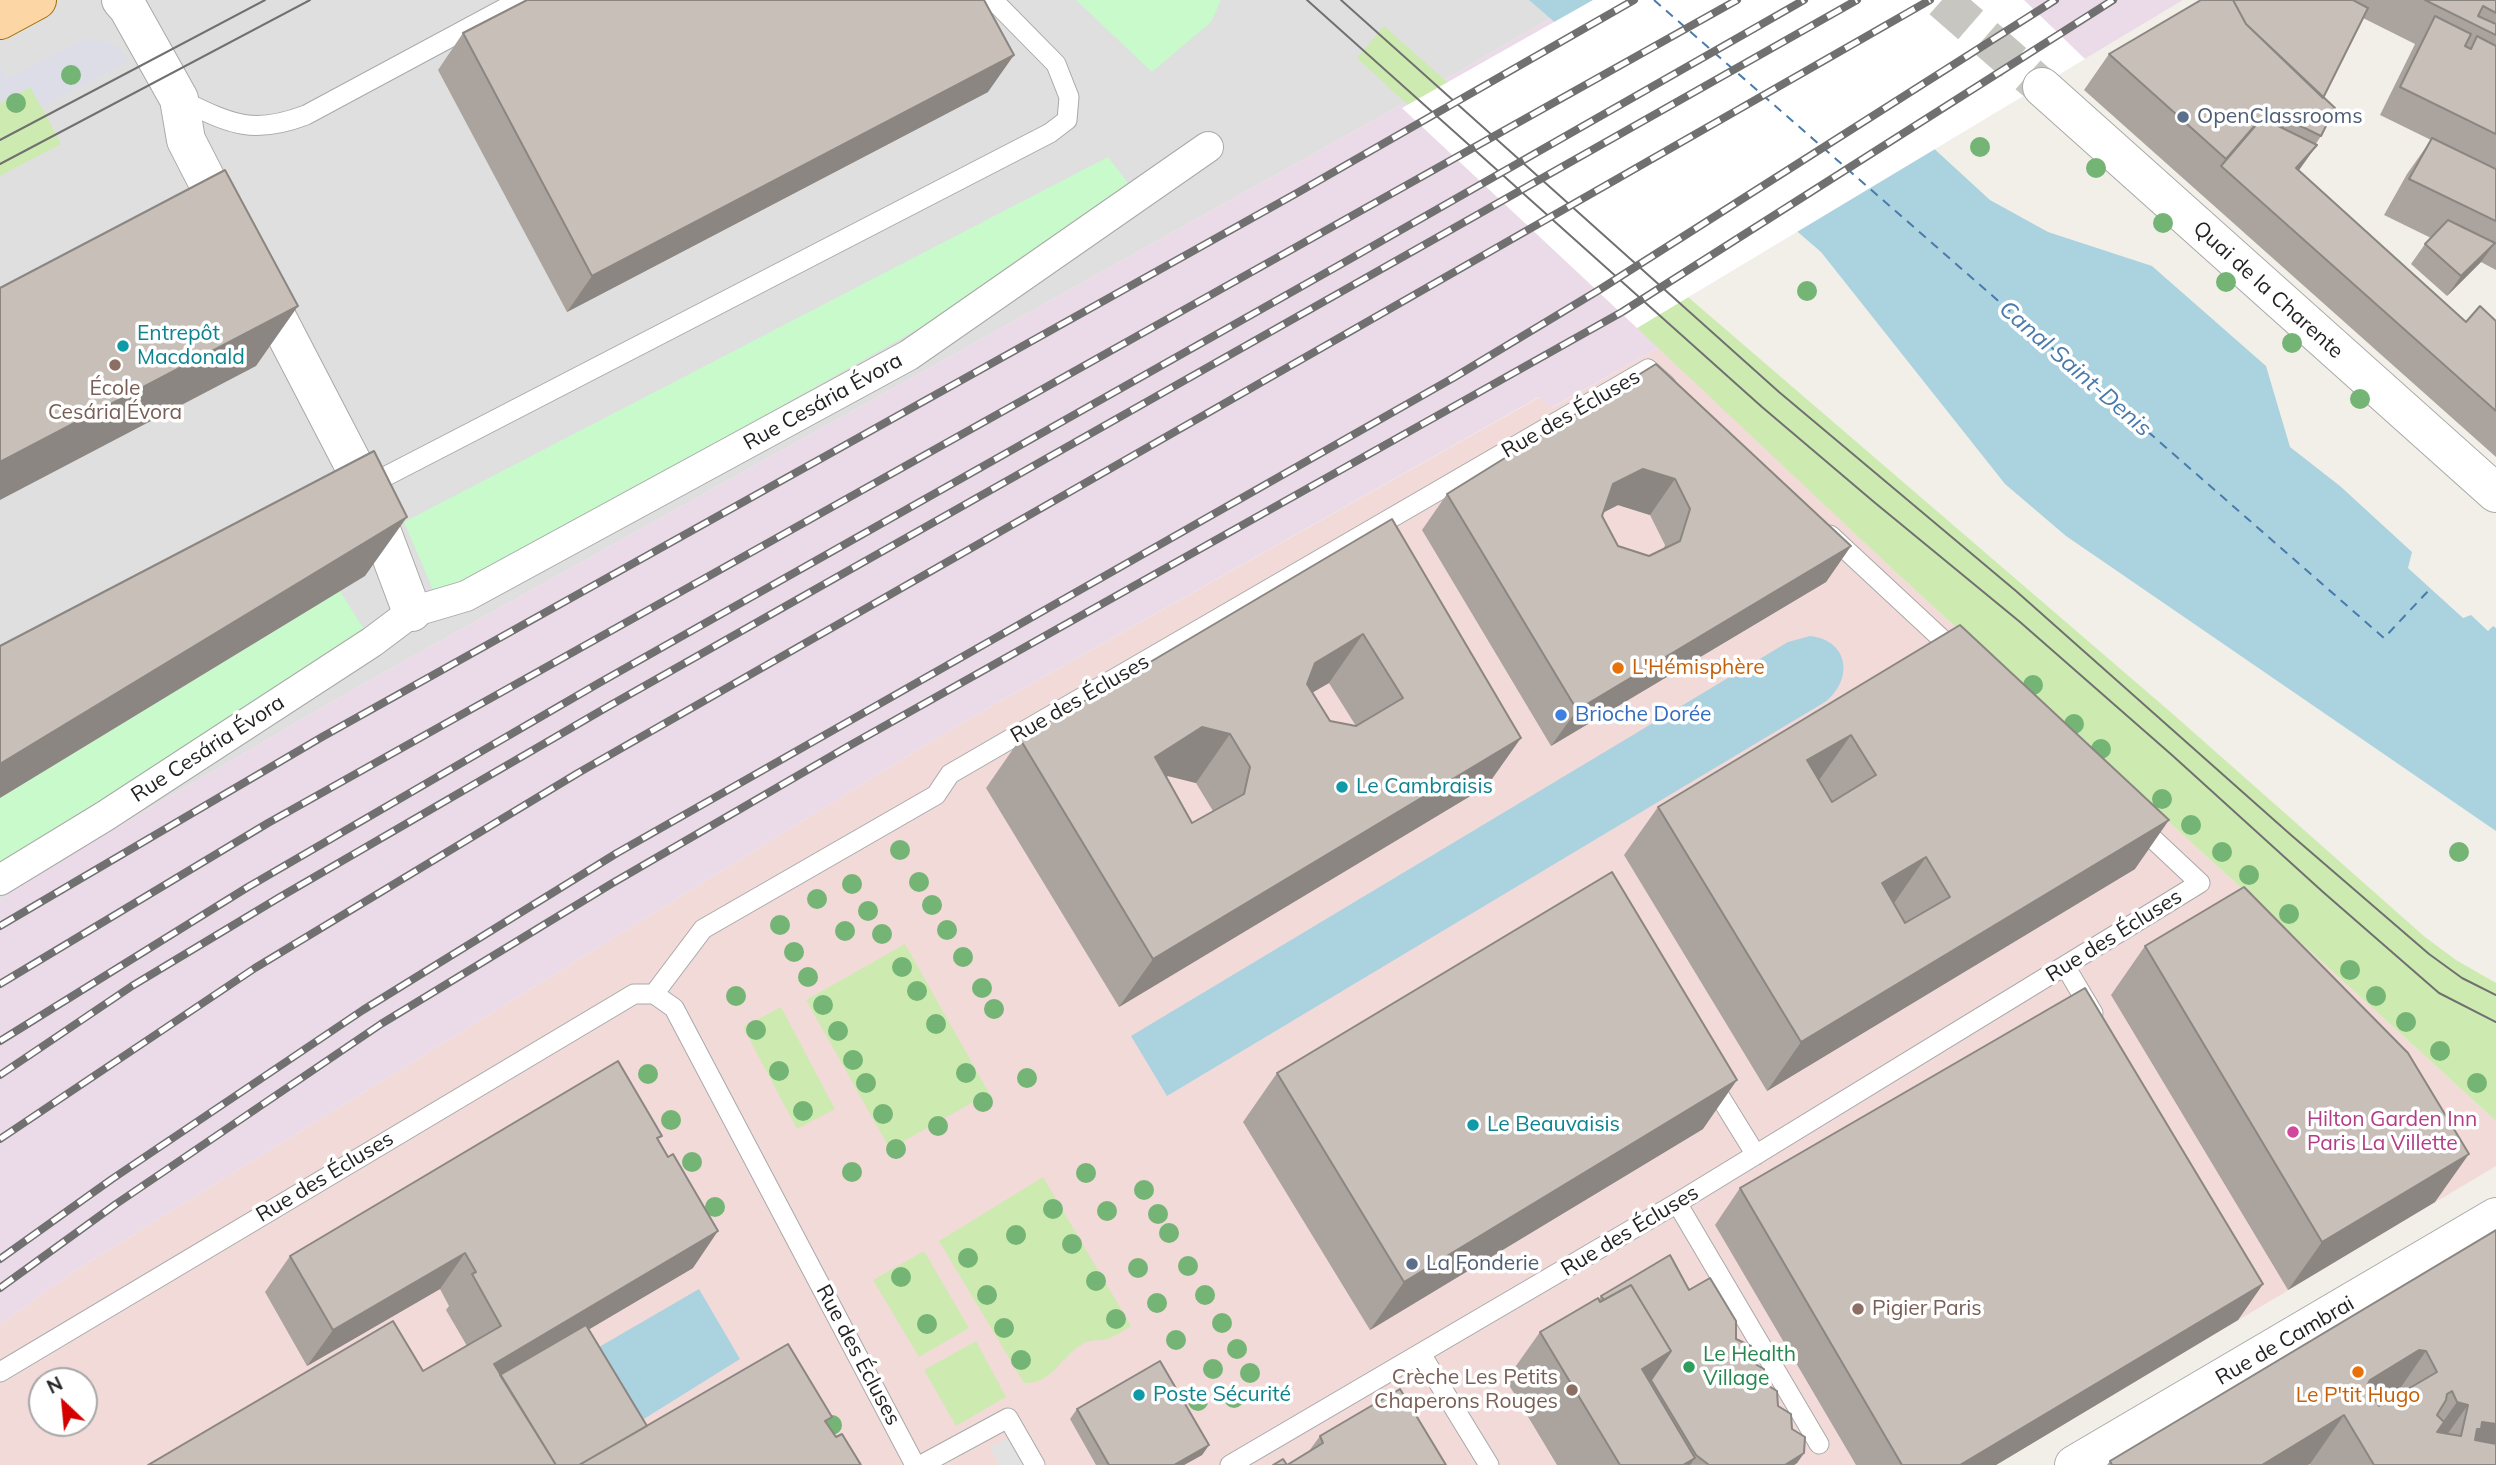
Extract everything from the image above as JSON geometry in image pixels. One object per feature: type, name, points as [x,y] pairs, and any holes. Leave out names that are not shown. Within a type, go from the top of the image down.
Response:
[{"type":"main road","points":[[0,20],[37,0]]},
{"type":"street","points":[[121,0],[178,99],[196,190],[365,487],[412,612]]},
{"type":"street","name":"Quai de la Charente","points":[[2042,87],[2496,493]]},
{"type":"street","name":"Rue Cesária Évora","points":[[0,880],[105,816],[361,650],[412,612],[466,596],[909,355],[1208,147]]},
{"type":"street","name":"Rue de Cambrai","points":[[2074,1465],[2496,1217]]},
{"type":"lane","points":[[178,99],[215,116],[246,126],[281,124],[306,115],[520,0]]},
{"type":"lane","points":[[365,487],[1050,133],[1067,120],[1069,97],[1056,64],[993,0]]},
{"type":"lane","name":"Rue des Écluses","points":[[654,994],[703,929],[936,795],[950,774],[1382,533],[1648,369],[1678,397]]},
{"type":"lane","points":[[1821,527],[1977,673]]},
{"type":"lane","name":"Rue des Écluses","points":[[1230,1465],[1756,1155],[2200,883],[2119,807]]},
{"type":"lane","points":[[2065,966],[2106,1035]]},
{"type":"lane","name":"Rue des Écluses","points":[[0,1372],[634,994],[654,994],[674,1008],[915,1465]]},
{"type":"lane","points":[[1699,1062],[1756,1155]]},
{"type":"lane","points":[[1676,1203],[1819,1444]]},
{"type":"lane","points":[[1421,1354],[1489,1465]]},
{"type":"lane","points":[[921,1465],[1008,1418],[1035,1465]]},
{"type":"shaded area","points":[[0,0],[1582,0],[1399,106],[347,693],[51,866],[0,900]]},
{"type":"shaded area","points":[[1582,0],[2183,0],[1637,327],[1660,347],[1551,408],[1539,397],[953,728],[76,1270],[0,1324],[0,900],[51,866],[347,693],[1399,106]]},
{"type":"shaded area","points":[[86,38],[109,42],[119,48],[129,61],[41,107],[30,87],[0,103],[0,68],[7,78]]},
{"type":"shaded area","points":[[1660,347],[1901,577],[2496,1121],[2496,1166],[1996,1465],[0,1465],[0,1324],[76,1270],[953,728],[1540,397],[1552,408]]},
{"type":"shaded area","points":[[1016,1433],[1035,1465],[999,1465],[990,1448]]},
{"type":"green space","points":[[1076,0],[1221,0],[1211,22],[1152,72]]},
{"type":"green space","points":[[1384,26],[1448,83],[1410,107],[1357,58]]},
{"type":"green space","points":[[31,87],[61,144],[0,176],[0,103]]},
{"type":"green space","points":[[1108,157],[1146,206],[954,309],[437,599],[404,522]]},
{"type":"green space","points":[[1688,297],[2174,715],[2425,937],[2456,960],[2496,983],[2496,1121],[1901,577],[1637,328]]},
{"type":"green space","points":[[340,591],[372,642],[0,877],[0,798]]},
{"type":"green space","points":[[905,944],[989,1093],[890,1149],[806,1000]]},
{"type":"green space","points":[[781,1007],[835,1109],[797,1129],[743,1027]]},
{"type":"green space","points":[[1043,1177],[1131,1326],[1110,1338],[1084,1343],[1049,1375],[1041,1380],[1024,1383],[939,1241]]},
{"type":"green space","points":[[924,1251],[969,1328],[919,1357],[873,1280]]},
{"type":"green space","points":[[976,1341],[1006,1397],[956,1426],[924,1370]]},
{"type":"water","name":"Canal Saint-Denis","points":[[1529,0],[1772,0],[1990,200],[2048,232],[2152,266],[2266,366],[2290,447],[2340,486],[2412,552],[2408,568],[2463,618],[2471,615],[2488,631],[2493,626],[2496,628],[2496,831],[2066,536],[2005,484],[1821,252]]},
{"type":"water","points":[[1810,636],[1833,645],[1843,662],[1840,683],[1825,702],[1167,1096],[1131,1036],[1788,642]]},
{"type":"water","points":[[699,1289],[740,1359],[570,1465],[525,1390]]},
{"type":"pier","points":[[1593,0],[2024,0],[2085,59],[1637,328],[1402,108]]},
{"type":"building","points":[[527,0],[984,0],[1014,55],[592,276],[463,33]]},
{"type":"building","points":[[2201,0],[2233,0],[2246,24],[2335,108],[2321,136],[2268,110],[2226,159],[2109,54]]},
{"type":"building","points":[[2233,0],[2353,0],[2368,8],[2323,98],[2246,24]]},
{"type":"building","points":[[2425,0],[2496,0],[2496,13],[2483,6],[2478,16],[2496,24],[2496,35]]},
{"type":"building","points":[[2435,16],[2471,34],[2465,46],[2471,49],[2477,36],[2496,46],[2496,134],[2400,87]]},
{"type":"building","points":[[2262,118],[2317,145],[2296,168],[2466,322],[2480,306],[2496,321],[2496,411],[2221,166]]},
{"type":"building","points":[[2432,138],[2496,169],[2496,221],[2409,179]]},
{"type":"building","name":"Entrepôt Macdonald","points":[[225,170],[298,306],[0,462],[0,288]]},
{"type":"building","points":[[2448,220],[2495,243],[2461,276],[2425,244]]},
{"type":"building","points":[[1656,364],[1851,546],[1577,710],[1447,494]],"holes":[[[1643,469],[1675,479],[1690,509],[1680,541],[1649,556],[1618,546],[1602,516],[1613,484]]]},
{"type":"building","points":[[374,451],[407,517],[0,764],[0,646]]},
{"type":"building","name":"Le Cambraisis","points":[[1392,519],[1521,738],[1153,959],[1020,739]],"holes":[[[1363,634],[1403,698],[1356,726],[1330,721],[1307,684],[1315,663]],[[1202,727],[1230,734],[1250,767],[1244,794],[1192,823],[1155,757]]]},
{"type":"building","points":[[1960,625],[2169,820],[1801,1042],[1658,807]],"holes":[[[1851,735],[1876,775],[1832,802],[1807,760]],[[1926,857],[1950,897],[1905,923],[1882,883]]]},
{"type":"building","name":"Le Beauvaisis","points":[[1612,872],[1737,1080],[1404,1282],[1277,1073]]},
{"type":"building","points":[[2244,887],[2408,1053],[2469,1154],[2322,1242],[2145,946]]},
{"type":"building","points":[[2085,988],[2263,1284],[1960,1465],[1902,1465],[1740,1188]]},
{"type":"building","points":[[618,1061],[662,1136],[657,1138],[668,1157],[673,1154],[718,1231],[494,1364],[556,1465],[148,1465],[393,1321],[423,1371],[501,1326],[472,1274],[476,1272],[465,1253],[333,1330],[290,1256]]},
{"type":"building","points":[[2496,1230],[2496,1424],[2482,1422],[2481,1429],[2477,1429],[2475,1440],[2496,1444],[2496,1465],[2374,1465],[2344,1415],[2262,1465],[2112,1465],[2110,1461]],"holes":[[[2419,1350],[2426,1351],[2437,1372],[2379,1406],[2367,1386],[2370,1380]],[[2452,1391],[2457,1402],[2468,1405],[2461,1436],[2437,1432],[2444,1422],[2437,1415],[2447,1394]]]},
{"type":"building","name":"Le Health Village","points":[[1670,1255],[1689,1290],[1710,1278],[1736,1321],[1736,1339],[1751,1346],[1750,1361],[1764,1369],[1764,1383],[1777,1391],[1778,1406],[1791,1414],[1792,1429],[1805,1437],[1804,1453],[1785,1465],[1709,1465],[1696,1455],[1651,1380],[1671,1351],[1631,1285],[1604,1300],[1601,1296]]},
{"type":"building","points":[[1631,1285],[1671,1351],[1642,1369],[1695,1458],[1683,1465],[1620,1465],[1540,1332],[1598,1298],[1600,1302]]},
{"type":"building","points":[[586,1325],[647,1426],[579,1465],[556,1465],[500,1375]]},
{"type":"building","points":[[788,1344],[832,1417],[825,1421],[836,1437],[842,1434],[861,1465],[579,1465]]},
{"type":"building","name":"Poste Sécurité","points":[[1160,1361],[1209,1445],[1174,1465],[1109,1465],[1077,1409]]},
{"type":"building","points":[[1400,1389],[1446,1465],[1287,1465],[1323,1443],[1320,1436]]},
{"type":"building","points":[[1283,1459],[1287,1465],[1273,1465]]},
{"type":"ferry route","points":[[1654,0],[2384,638],[2430,589]]},
{"type":"tunnel","points":[[1942,0],[2042,87]]},
{"type":"tram line","points":[[0,140],[265,0]]},
{"type":"tram line","points":[[0,164],[310,0]]},
{"type":"tram line","points":[[1307,0],[1762,407],[2020,622],[2439,993],[2496,1022]]},
{"type":"tram line","points":[[1341,0],[1779,392],[2016,591],[2429,954],[2462,978],[2496,995]]},
{"type":"railway","points":[[0,926],[322,737],[1297,193],[1634,0]]},
{"type":"railway","points":[[0,984],[268,823],[1737,0]]},
{"type":"railway","points":[[0,1041],[248,887],[599,683],[1804,0]]},
{"type":"railway","points":[[0,1075],[132,986],[609,706],[1857,0]]},
{"type":"railway","points":[[0,1139],[255,968],[578,773],[1930,0]]},
{"type":"railway","points":[[0,1259],[112,1179],[363,1010],[617,853],[1453,378],[1599,290],[2055,0]]},
{"type":"railway","points":[[0,1288],[116,1204],[381,1024],[611,884],[847,747],[1622,312],[2113,0]]},
{"type":"place","name":"OpenClassrooms","points":[[2183,117]]},
{"type":"place","name":"Entrepôt Macdonald","points":[[123,346]]},
{"type":"place","name":"École Cesária Évora","points":[[115,365]]},
{"type":"place","name":"L'Hémisphère","points":[[1618,668]]},
{"type":"place","name":"Brioche Dorée","points":[[1561,715]]},
{"type":"place","name":"Le Cambraisis","points":[[1342,787]]},
{"type":"place","name":"Le Beauvaisis","points":[[1473,1125]]},
{"type":"place","name":"Hilton Garden Inn Paris La Villette","points":[[2293,1132]]},
{"type":"place","name":"La Fonderie","points":[[1412,1264]]},
{"type":"place","name":"Pigier Paris","points":[[1858,1309]]},
{"type":"place","name":"Le Health Village","points":[[1689,1367]]},
{"type":"place","name":"Le P'tit Hugo","points":[[2358,1372]]},
{"type":"place","name":"Crèche Les Petits Chaperons Rouges","points":[[1572,1390]]},
{"type":"place","name":"Poste Sécurité","points":[[1139,1395]]}]
